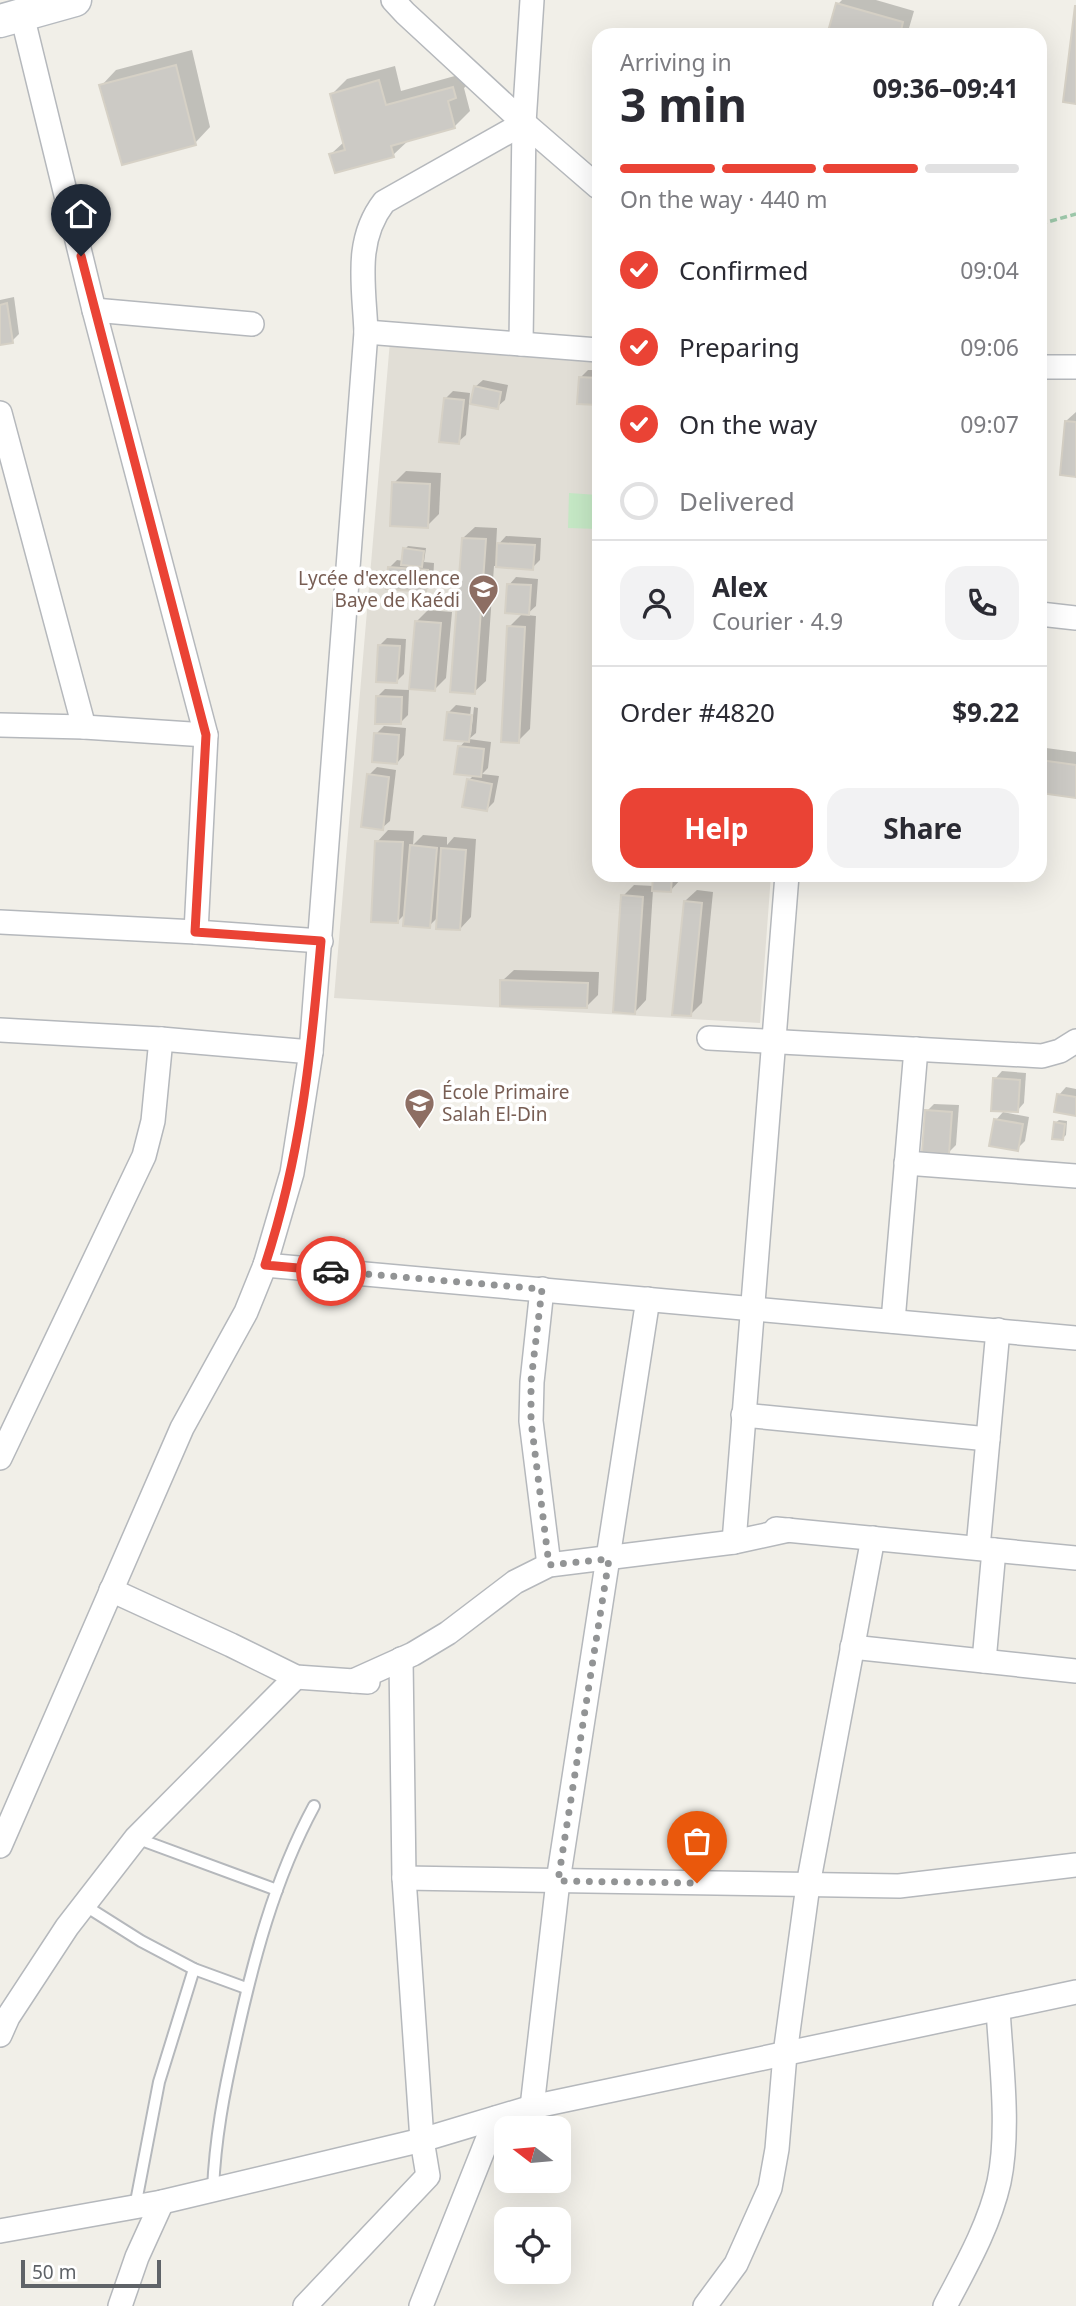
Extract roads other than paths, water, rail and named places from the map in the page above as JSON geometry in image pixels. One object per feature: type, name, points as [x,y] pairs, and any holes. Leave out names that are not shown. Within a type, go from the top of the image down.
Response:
[{"type":"street","points":[[75,0],[11,18],[94,310],[206,735],[195,932]]},
{"type":"street","points":[[393,0],[524,123],[592,182]]},
{"type":"street","points":[[521,344],[524,123],[532,0]]},
{"type":"street","points":[[0,1846],[182,1428],[246,1312],[265,1265],[292,1173],[311,1052],[321,941],[366,332],[362,255],[372,218],[384,202],[524,123]]},
{"type":"street","points":[[94,310],[252,324]]},
{"type":"street","points":[[366,332],[592,349]]},
{"type":"street","points":[[1047,367],[1076,367]]},
{"type":"street","points":[[0,413],[84,727]]},
{"type":"street","points":[[1047,615],[1076,618]]},
{"type":"street","points":[[0,725],[206,735]]},
{"type":"street","points":[[734,1533],[787,882]]},
{"type":"street","points":[[0,922],[321,941]]},
{"type":"street","points":[[0,1030],[161,1039],[311,1052]]},
{"type":"street","points":[[709,1038],[1042,1056],[1060,1051],[1076,1041]]},
{"type":"street","points":[[0,1458],[144,1156],[153,1121],[161,1039]]},
{"type":"street","points":[[893,1321],[916,1049]]},
{"type":"street","points":[[906,1163],[1076,1176]]},
{"type":"street","points":[[265,1265],[1076,1338]]},
{"type":"street","points":[[542,1289],[531,1421],[549,1565]]},
{"type":"street","points":[[532,2107],[558,1881],[648,1299]]},
{"type":"street","points":[[984,1661],[988,1440],[998,1330]]},
{"type":"street","points":[[743,1415],[988,1440]]},
{"type":"street","points":[[353,1681],[448,1633],[515,1583],[549,1565],[609,1559],[734,1533],[789,1530],[1076,1558]]},
{"type":"street","points":[[705,2306],[736,2264],[770,2188],[808,1885],[873,1538]]},
{"type":"street","points":[[111,1590],[296,1678],[402,1683]]},
{"type":"street","points":[[852,1647],[1076,1671]]},
{"type":"street","points":[[305,2306],[428,2176],[422,2140],[404,1878],[401,1659]]},
{"type":"street","points":[[3,2022],[67,1927],[136,1838],[296,1678]]},
{"type":"street","points":[[404,1878],[899,1886],[1076,1864]]},
{"type":"street","points":[[503,2116],[532,2107],[1076,1992]]},
{"type":"street","points":[[945,2306],[982,2233],[999,2181],[1004,2124],[998,2008]]},
{"type":"street","points":[[0,2231],[162,2202],[422,2140],[494,2119]]},
{"type":"street","points":[[428,2303],[494,2123]]},
{"type":"street","points":[[120,2306],[137,2257],[162,2202]]},
{"type":"lane","points":[[213,2190],[214,2150],[246,1988],[277,1890],[314,1807]]},
{"type":"lane","points":[[136,1838],[277,1890]]},
{"type":"lane","points":[[84,1905],[141,1941],[194,1969],[246,1988]]},
{"type":"lane","points":[[135,2207],[159,2082],[194,1969]]},
{"type":"place","name":"Lycée d'excellence Baye de Kaédi","points":[[483,616]]},
{"type":"place","name":"École Primaire Salah El-Din","points":[[419,1130]]}]
